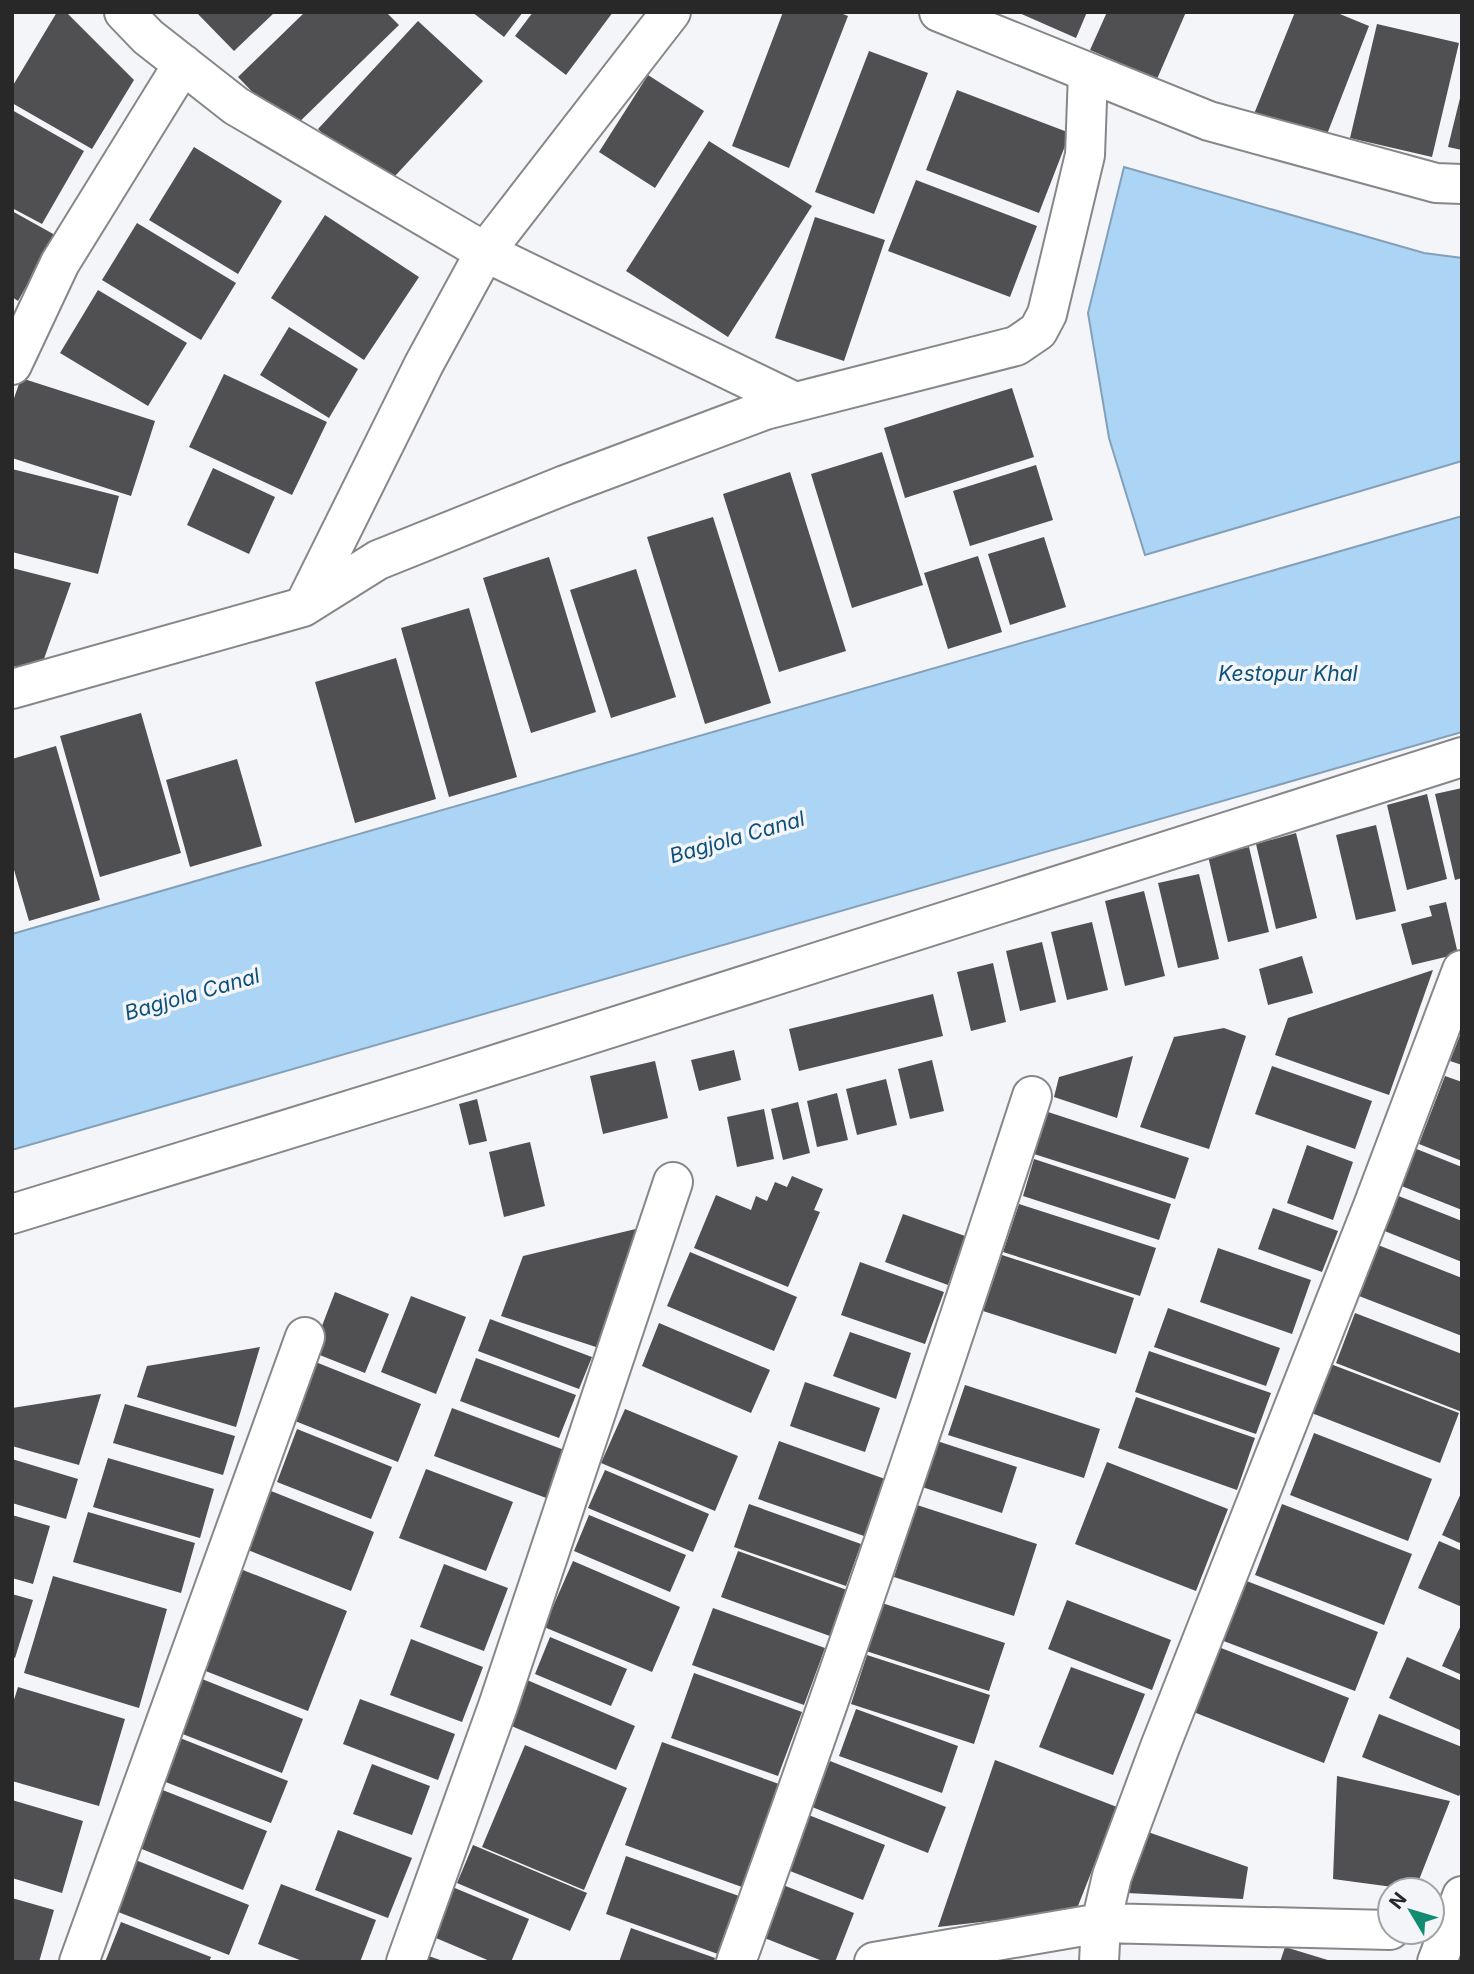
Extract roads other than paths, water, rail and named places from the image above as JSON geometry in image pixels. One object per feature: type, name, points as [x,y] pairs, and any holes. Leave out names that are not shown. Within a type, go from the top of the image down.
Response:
[{"type":"street","points":[[124,12],[148,37],[236,106],[485,252],[795,402]]},
{"type":"street","points":[[303,607],[424,364],[485,252],[671,12]]},
{"type":"street","points":[[939,12],[1209,121],[1436,183],[1462,184]]},
{"type":"street","points":[[12,365],[60,263],[183,64]]},
{"type":"street","points":[[12,689],[303,607],[378,560],[565,485],[765,410],[1016,346],[1038,331],[1047,314],[1085,155],[1088,72]]},
{"type":"street","points":[[12,1214],[441,1082],[1462,757]]},
{"type":"street","points":[[1099,1962],[1101,1923],[1112,1876],[1462,970]]},
{"type":"street","points":[[736,1962],[811,1756],[940,1378],[1032,1096]]},
{"type":"street","points":[[406,1962],[498,1706],[673,1182]]},
{"type":"street","points":[[79,1962],[305,1337]]},
{"type":"street","points":[[1446,1937],[1462,1896]]},
{"type":"street","points":[[874,1962],[1101,1923],[1376,1930]]},
{"type":"water","points":[[1124,167],[1424,253],[1462,258],[1462,461],[1145,555],[1109,438],[1088,313]]},
{"type":"water","name":"Kestopur Khal","points":[[1462,516],[1462,732],[12,1150],[12,934]]},
{"type":"water label","name":"Bagjola Canal","points":[[737,837]]},
{"type":"water label","name":"Bagjola Canal","points":[[192,994]]}]
